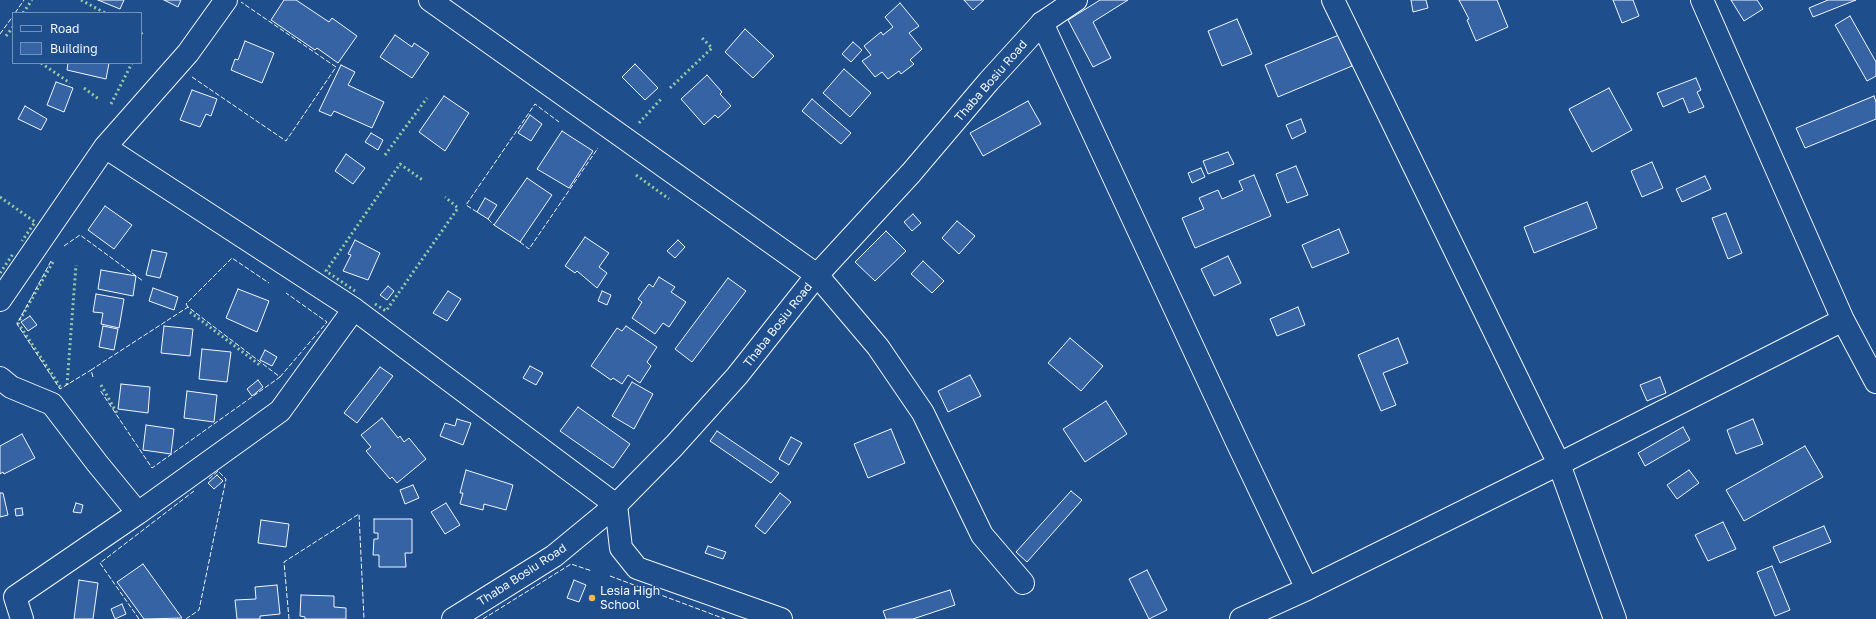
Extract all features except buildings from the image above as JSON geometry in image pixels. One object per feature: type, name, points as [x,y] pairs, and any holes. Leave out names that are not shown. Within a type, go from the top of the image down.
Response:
[{"type":"street","points":[[0,300],[105,147],[188,53],[226,0]]},
{"type":"street","points":[[430,0],[817,275],[878,347],[914,400],[922,413],[982,535],[1023,583]]},
{"type":"street","name":"Thaba Bosiu Road","points":[[453,619],[554,556],[616,506],[674,446],[737,376],[817,275],[911,173],[989,81],[1042,23],[1076,0]]},
{"type":"street","points":[[1333,0],[1559,464],[1615,619]]},
{"type":"street","points":[[1702,0],[1843,320],[1876,382]]},
{"type":"street","points":[[1042,23],[1232,433],[1307,589]]},
{"type":"street","points":[[105,147],[354,309],[616,506],[621,548],[637,568],[781,619]]},
{"type":"street","points":[[22,619],[15,597],[138,513],[280,411],[354,309]]},
{"type":"street","points":[[1241,619],[1307,589],[1559,464],[1843,320]]},
{"type":"street","points":[[0,378],[11,387],[52,404],[96,463],[138,513]]},
{"type":"hedge","points":[[24,12],[32,0]]},
{"type":"hedge","points":[[81,0],[103,12]]},
{"type":"hedge","points":[[6,36],[12,28]]},
{"type":"hedge","points":[[670,88],[712,48],[701,37]]},
{"type":"hedge","points":[[42,64],[70,83]]},
{"type":"hedge","points":[[111,104],[131,64]]},
{"type":"hedge","points":[[84,88],[100,100]]},
{"type":"hedge","points":[[385,155],[427,98]]},
{"type":"hedge","points":[[639,123],[661,99]]},
{"type":"hedge","points":[[355,291],[326,271],[400,164],[424,181]]},
{"type":"hedge","points":[[636,175],[669,199]]},
{"type":"hedge","points":[[0,197],[35,222],[22,241]]},
{"type":"hedge","points":[[375,304],[386,311],[458,208],[445,197]]},
{"type":"hedge","points":[[0,273],[13,254]]},
{"type":"hedge","points":[[53,262],[18,323],[61,388]]},
{"type":"hedge","points":[[67,385],[76,265]]},
{"type":"hedge","points":[[190,312],[261,366]]},
{"type":"hedge","points":[[101,385],[118,415]]},
{"type":"fence","points":[[16,12],[24,0]]},
{"type":"fence","points":[[192,77],[286,141],[336,67],[241,2]]},
{"type":"fence","points":[[0,34],[12,17]]},
{"type":"fence","points":[[477,212],[466,205],[535,104],[559,122]]},
{"type":"fence","points":[[520,242],[529,249],[598,148]]},
{"type":"fence","points":[[488,219],[494,225]]},
{"type":"fence","points":[[64,246],[80,235],[143,281]]},
{"type":"fence","points":[[188,307],[186,304],[232,258],[269,283]]},
{"type":"fence","points":[[51,261],[17,324],[60,389],[91,370]]},
{"type":"fence","points":[[280,377],[327,322],[286,293]]},
{"type":"fence","points":[[93,377],[91,370],[188,307],[280,377],[152,468],[100,390]]},
{"type":"fence","points":[[186,619],[199,610],[226,479],[218,471],[208,480]]},
{"type":"fence","points":[[139,619],[100,563],[194,491]]},
{"type":"fence","points":[[289,619],[284,562],[359,514],[364,619]]},
{"type":"fence","points":[[483,619],[571,564],[592,571]]},
{"type":"fence","points":[[610,576],[725,619]]},
{"type":"place","name":"Lesia High School","points":[[592,598]]}]
